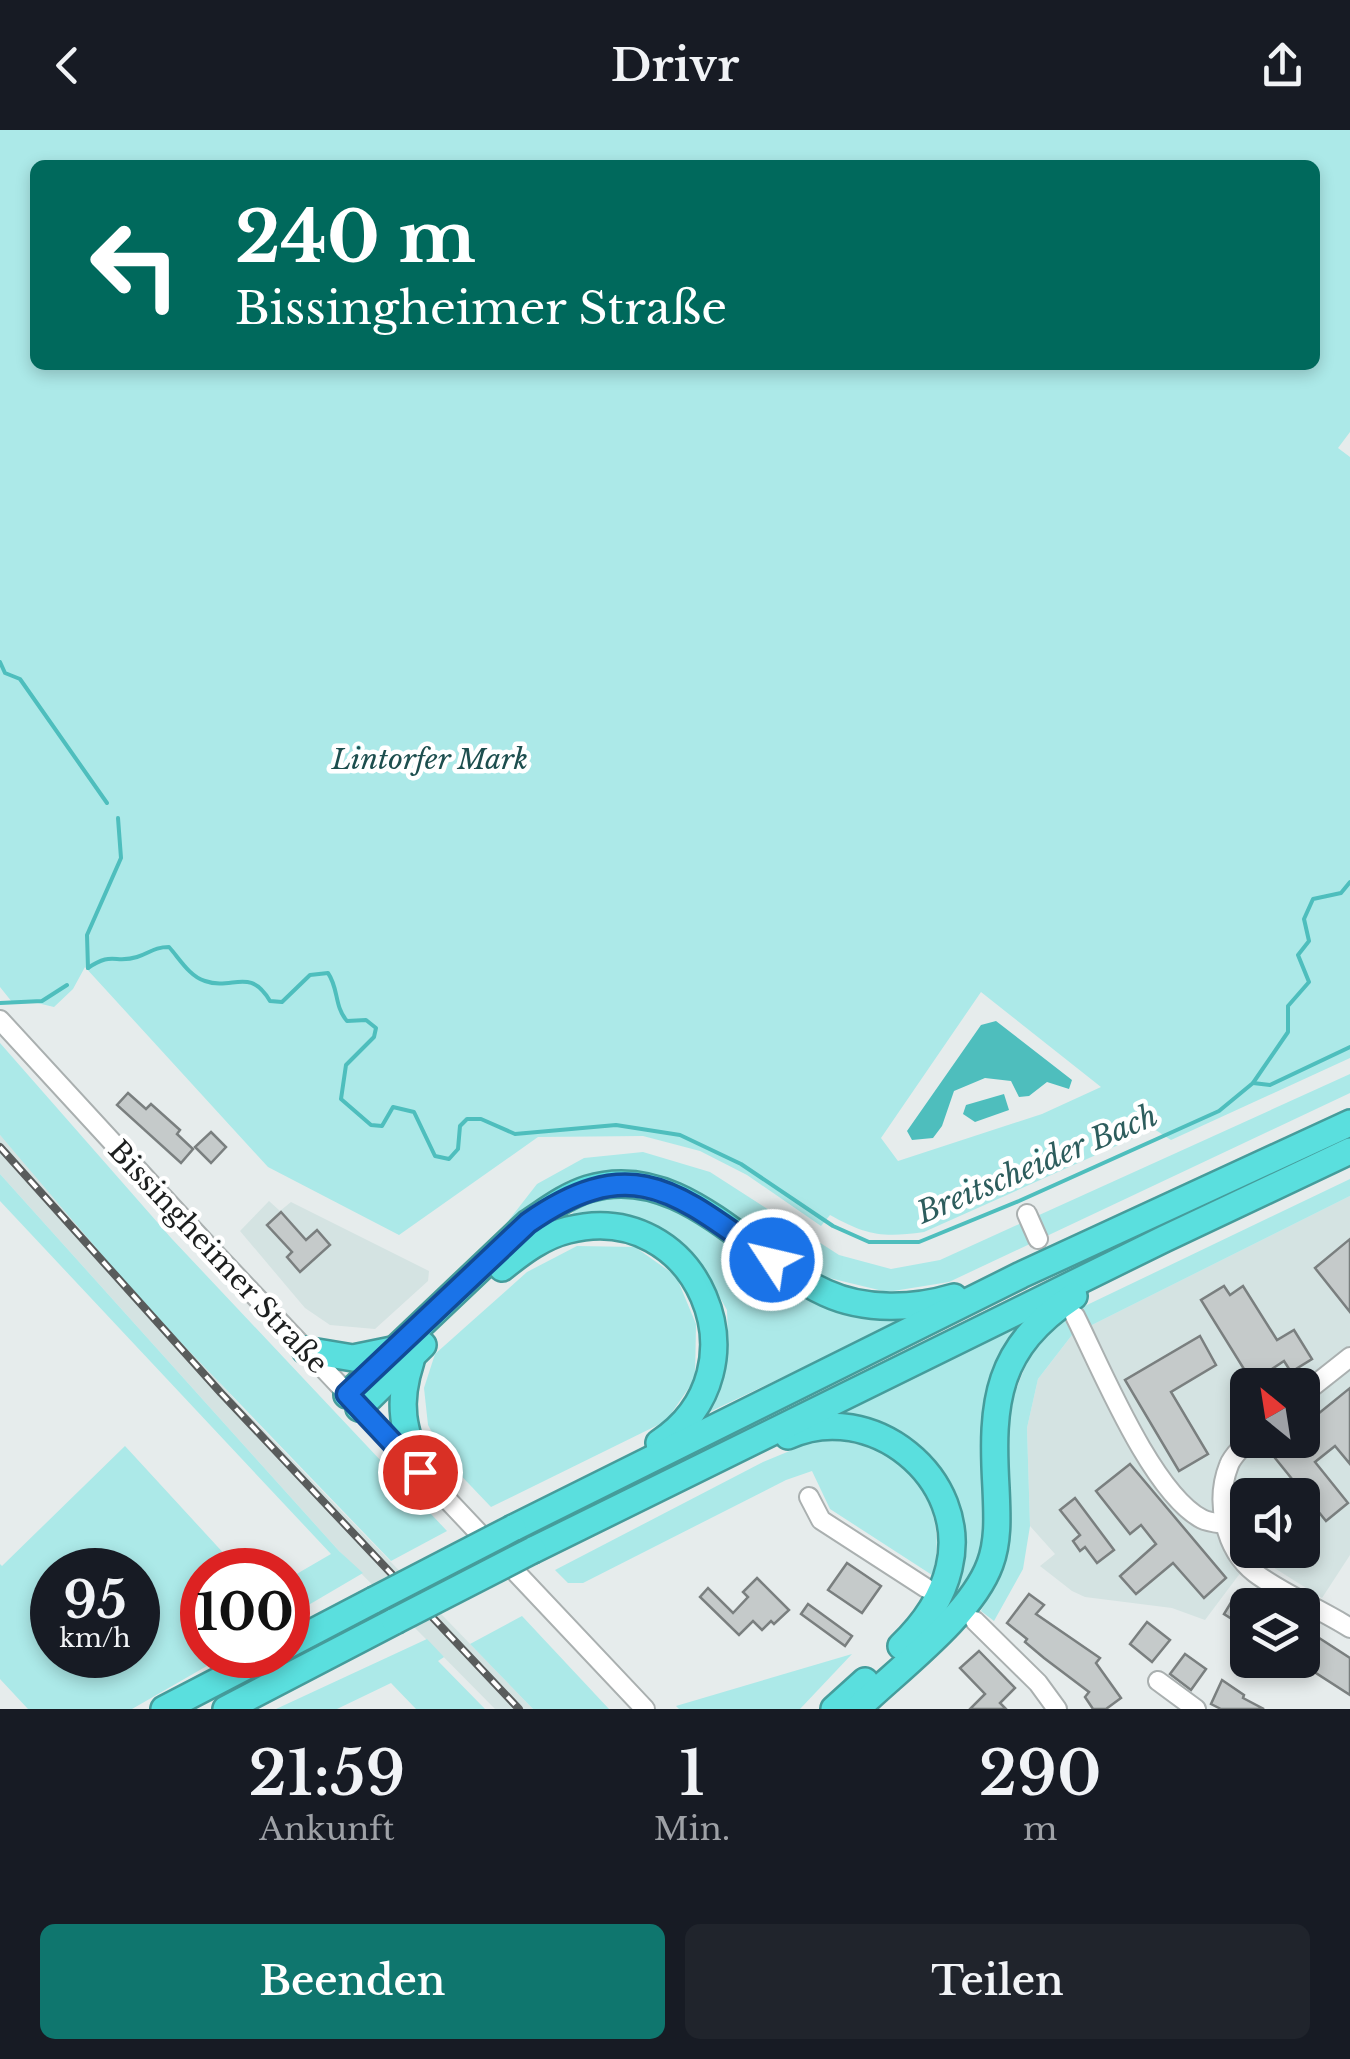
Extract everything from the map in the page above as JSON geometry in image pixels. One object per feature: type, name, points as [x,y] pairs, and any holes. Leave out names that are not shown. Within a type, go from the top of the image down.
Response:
[{"type":"highway","points":[[310,1633],[512,1528],[1021,1275],[1350,1123]]},
{"type":"highway","points":[[226,1709],[704,1463],[1350,1151]]},
{"type":"highway","points":[[420,1472],[401,1411],[405,1352],[528,1223],[559,1202],[590,1188],[623,1183],[659,1190],[696,1206],[797,1278],[860,1304],[934,1303],[1021,1275]]},
{"type":"highway","points":[[353,1401],[501,1268],[531,1246],[569,1230],[605,1226],[646,1235],[679,1259],[701,1288],[713,1317],[710,1377],[698,1404],[675,1433],[648,1451],[546,1501],[512,1528]]},
{"type":"highway","points":[[857,1709],[958,1614],[976,1593],[991,1562],[997,1524],[992,1430],[997,1393],[1015,1354],[1054,1310],[1077,1294],[1155,1256],[1164,1238]]},
{"type":"highway","points":[[305,1350],[354,1358],[405,1352]]},
{"type":"highway","points":[[704,1463],[726,1465],[802,1430],[832,1425],[882,1436],[913,1456],[933,1482],[946,1508],[951,1536],[950,1566],[939,1596],[909,1639],[834,1709]]},
{"type":"highway","points":[[164,1709],[224,1678]]},
{"type":"street","name":"Bissingheimer Straße","points":[[3,1024],[645,1709]]},
{"type":"street","points":[[1028,1214],[1038,1239]]},
{"type":"street","points":[[1076,1316],[1154,1469],[1178,1501],[1203,1520],[1224,1524]]},
{"type":"street","points":[[1320,1381],[1350,1357]]},
{"type":"street","points":[[1232,1458],[1222,1498],[1224,1524],[1239,1556],[1254,1572],[1350,1628]]},
{"type":"street","points":[[808,1497],[821,1520],[926,1588]]},
{"type":"street","points":[[974,1621],[1038,1683],[1057,1709]]},
{"type":"street","points":[[1158,1681],[1196,1709]]},
{"type":"shaded area","points":[[996,1021],[1072,1080],[1069,1089],[1047,1082],[1029,1096],[1019,1097],[1011,1081],[985,1078],[954,1091],[942,1126],[933,1138],[912,1140],[907,1131],[981,1025]]},
{"type":"shaded area","points":[[1004,1094],[1009,1110],[975,1122],[963,1114],[966,1105]]},
{"type":"shaded area","points":[[0,1135],[243,1409],[533,1709],[495,1709],[339,1551],[0,1174]]},
{"type":"shaded area","points":[[1350,1196],[1350,1555],[1322,1598],[1320,1588],[1306,1588],[1274,1568],[1320,1568],[1320,1478],[1230,1478],[1230,1568],[1246,1568],[1205,1620],[1172,1608],[1085,1597],[1072,1591],[1040,1566],[1055,1554],[1030,1526],[1027,1428],[1038,1379],[1072,1335]]},
{"type":"shaded area","points":[[269,1201],[280,1211],[291,1202],[429,1271],[428,1281],[375,1329],[330,1325],[305,1308],[240,1231]]},
{"type":"green space","name":"Lintorfer Mark","points":[[0,130],[1350,130],[1350,432],[1338,448],[1350,457],[1350,1058],[1171,1140],[1154,1129],[924,1232],[875,1233],[830,1215],[821,1226],[747,1175],[700,1151],[643,1136],[538,1137],[399,1235],[268,1167],[85,967],[73,989],[54,1007],[29,1001],[12,1002],[0,987]],"holes":[[[981,992],[1101,1087],[1042,1114],[898,1161],[881,1138]]]},
{"type":"green space","points":[[0,1043],[172,1239],[447,1531],[391,1561],[143,1303],[0,1135]]},
{"type":"green space","points":[[1350,1074],[1350,1093],[949,1282],[887,1292],[817,1275],[696,1194],[640,1172],[569,1180],[505,1225],[537,1184],[584,1158],[643,1152],[710,1172],[839,1255],[891,1269],[940,1260]]},
{"type":"green space","points":[[0,1174],[363,1573],[310,1604],[310,1566],[331,1554],[0,1201]]},
{"type":"green space","points":[[1350,1179],[1350,1196],[1072,1335],[1038,1379],[1027,1428],[1030,1526],[1023,1569],[994,1621],[981,1611],[999,1575],[1011,1514],[1006,1415],[1029,1357],[1066,1315]]},
{"type":"green space","points":[[622,1195],[660,1199],[698,1218],[794,1285],[916,1314],[701,1416],[721,1383],[728,1337],[727,1310],[701,1264],[662,1233],[621,1217],[571,1216],[578,1205]]},
{"type":"green space","points":[[577,1246],[635,1247],[676,1276],[696,1324],[695,1379],[666,1421],[491,1507],[448,1462],[428,1425],[424,1388],[435,1354],[527,1272]]},
{"type":"green space","points":[[1030,1319],[987,1464],[983,1565],[962,1598],[950,1591],[944,1482],[829,1417]]},
{"type":"green space","points":[[821,1438],[876,1450],[908,1472],[934,1519],[936,1556],[932,1575],[830,1509],[812,1471],[786,1480],[583,1583],[568,1583],[555,1570],[763,1462]]},
{"type":"green space","points":[[125,1446],[219,1548],[180,1548],[180,1678],[186,1678],[132,1709],[28,1709],[0,1679],[0,1564]]},
{"type":"green space","points":[[522,1616],[609,1709],[533,1709],[470,1644]]},
{"type":"green space","points":[[427,1639],[444,1657],[438,1661],[485,1709],[416,1709],[391,1683],[337,1709],[276,1709]]},
{"type":"green space","points":[[852,1654],[800,1709],[676,1706]]},
{"type":"building","points":[[128,1093],[146,1109],[151,1104],[180,1130],[177,1134],[193,1149],[181,1163],[117,1105]]},
{"type":"building","points":[[211,1132],[226,1147],[211,1163],[195,1147]]},
{"type":"building","points":[[281,1212],[306,1240],[317,1230],[330,1245],[300,1272],[287,1257],[292,1252],[267,1225]]},
{"type":"building","points":[[1350,1239],[1350,1312],[1315,1268]]},
{"type":"building","points":[[1224,1286],[1230,1295],[1243,1286],[1277,1340],[1294,1330],[1312,1359],[1297,1368],[1288,1368],[1284,1361],[1273,1368],[1243,1368],[1201,1300]]},
{"type":"building","points":[[1200,1336],[1216,1365],[1171,1392],[1208,1454],[1179,1471],[1125,1380]]},
{"type":"building","points":[[1350,1388],[1350,1464],[1335,1446],[1320,1458],[1320,1412]]},
{"type":"building","points":[[1275,1458],[1320,1458],[1315,1462],[1348,1503],[1326,1521],[1320,1514],[1320,1478],[1291,1478]]},
{"type":"building","points":[[1130,1464],[1226,1578],[1204,1598],[1173,1563],[1136,1594],[1120,1576],[1156,1544],[1141,1525],[1130,1534],[1096,1491]]},
{"type":"building","points":[[1075,1498],[1114,1550],[1097,1563],[1085,1547],[1080,1551],[1073,1541],[1080,1535],[1060,1510]]},
{"type":"building","points":[[847,1563],[881,1586],[862,1613],[828,1590]]},
{"type":"building","points":[[757,1578],[789,1610],[762,1630],[753,1621],[739,1635],[700,1597],[708,1588],[733,1613],[748,1597],[743,1592]]},
{"type":"building","points":[[1029,1594],[1044,1605],[1036,1614],[1100,1658],[1096,1663],[1121,1698],[1106,1709],[1093,1709],[1085,1697],[1089,1692],[1007,1623]]},
{"type":"building","points":[[808,1604],[852,1636],[845,1646],[801,1614]]},
{"type":"building","points":[[1147,1622],[1170,1640],[1152,1662],[1130,1644]]},
{"type":"building","points":[[1320,1639],[1350,1658],[1350,1695],[1320,1676]]},
{"type":"building","points":[[979,1651],[1015,1688],[1000,1703],[1006,1709],[970,1709],[985,1694],[960,1668]]},
{"type":"building","points":[[1185,1654],[1206,1669],[1191,1690],[1170,1674]]},
{"type":"building","points":[[1222,1680],[1264,1709],[1221,1709],[1211,1704]]},
{"type":"waterway","points":[[0,662],[5,673],[20,679],[107,803]]},
{"type":"waterway","points":[[88,968],[87,935],[121,858],[118,818]]},
{"type":"waterway","name":"Breitscheider Bach","points":[[88,968],[103,960],[130,959],[169,947],[200,979],[215,983],[248,982],[270,1001],[282,1002],[310,975],[328,973],[347,1021],[366,1020],[376,1028],[374,1037],[346,1065],[341,1099],[371,1125],[382,1126],[393,1107],[414,1112],[435,1156],[449,1159],[458,1149],[460,1126],[467,1119],[481,1119],[515,1134],[616,1125],[680,1135],[741,1164],[833,1226],[869,1242],[919,1242],[1219,1111],[1253,1083],[1288,1032],[1288,1006],[1309,982],[1298,955],[1309,941],[1304,919],[1313,899],[1341,893],[1350,882]]},
{"type":"waterway","name":"Breitscheider Bach","points":[[0,1003],[42,1001],[67,985]]},
{"type":"waterway","points":[[1253,1083],[1270,1085],[1350,1047]]},
{"type":"railway","points":[[0,1147],[221,1393],[519,1709]]},
{"type":"route","points":[[420,1472],[347,1394],[528,1223],[559,1202],[590,1188],[623,1183],[659,1190],[696,1206],[772,1260]]}]
